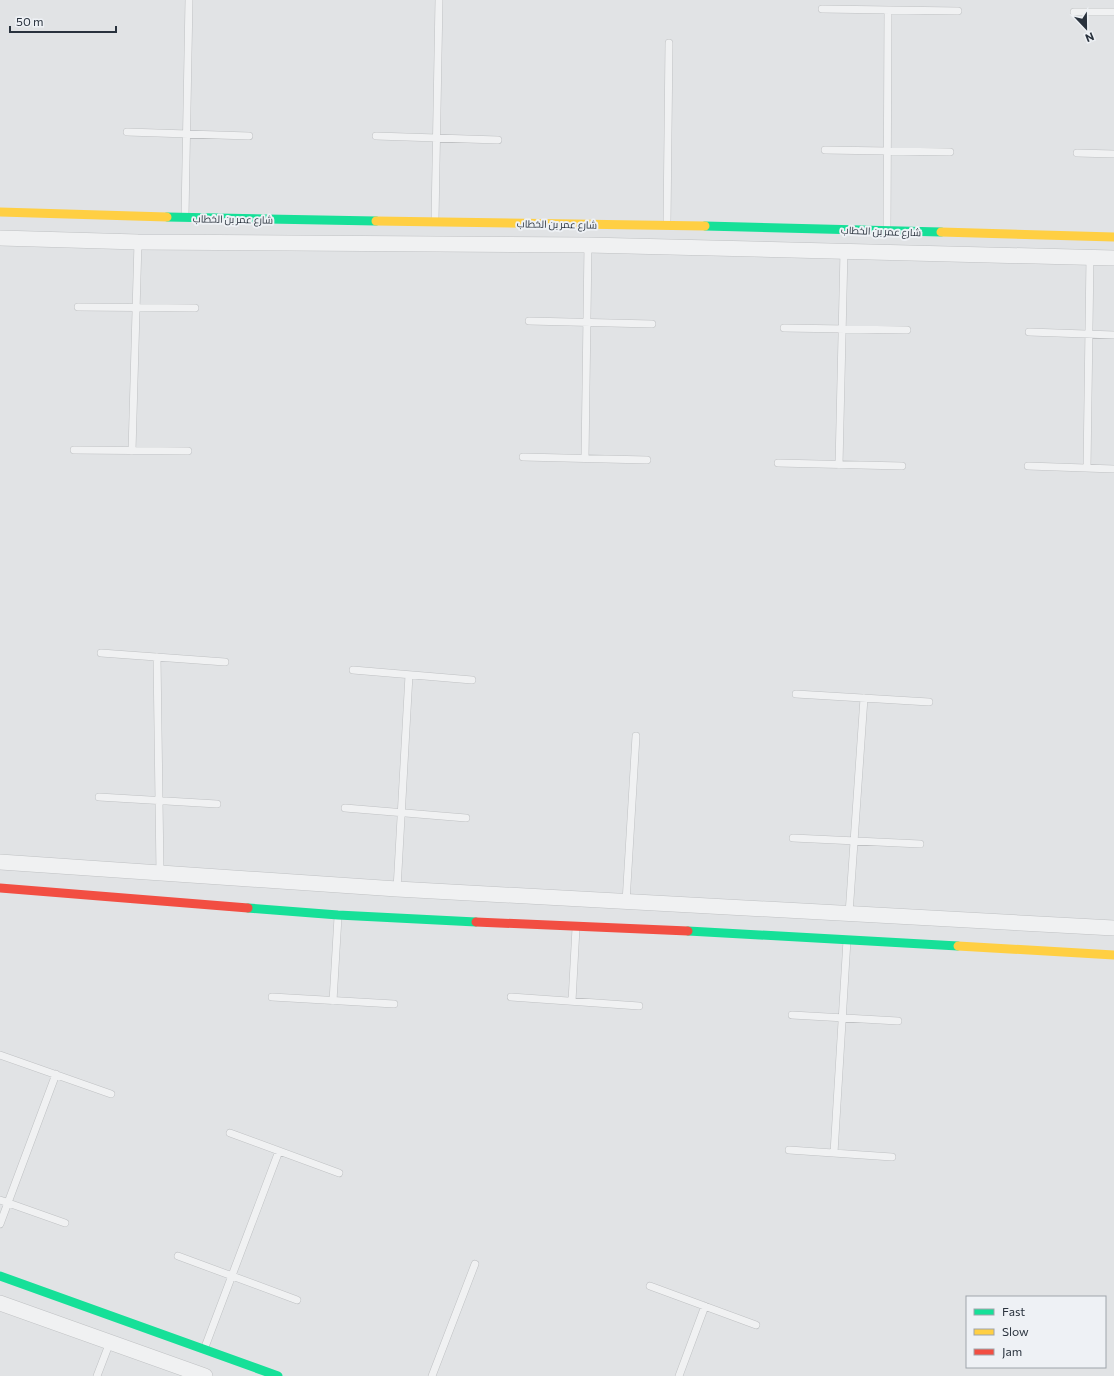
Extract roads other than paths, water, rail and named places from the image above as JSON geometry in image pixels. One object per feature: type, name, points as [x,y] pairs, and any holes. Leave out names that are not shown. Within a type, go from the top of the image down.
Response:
[{"type":"street","name":"شارع عمر بن الخطاب","points":[[0,212],[185,218],[667,226],[1114,237]]},
{"type":"street","name":"شارع عمر بن الخطاب","points":[[0,238],[138,242],[588,245],[844,250],[1114,258]]},
{"type":"street","points":[[0,862],[397,889],[1114,928]]},
{"type":"street","points":[[0,888],[338,915],[847,939],[1114,955]]},
{"type":"street","points":[[0,1276],[278,1376]]},
{"type":"street","points":[[0,1302],[205,1376]]},
{"type":"lane","points":[[185,218],[189,0]]},
{"type":"lane","points":[[435,222],[439,0]]},
{"type":"lane","points":[[822,9],[958,11]]},
{"type":"lane","points":[[887,232],[886,151],[888,10]]},
{"type":"lane","points":[[1074,12],[1114,12]]},
{"type":"lane","points":[[667,226],[668,43]]},
{"type":"lane","points":[[127,132],[249,136]]},
{"type":"lane","points":[[376,136],[498,140]]},
{"type":"lane","points":[[825,150],[950,152]]},
{"type":"lane","points":[[1077,153],[1114,154]]},
{"type":"lane","points":[[132,451],[138,242]]},
{"type":"lane","points":[[585,458],[588,245]]},
{"type":"lane","points":[[839,465],[844,250]]},
{"type":"lane","points":[[1086,468],[1090,258]]},
{"type":"lane","points":[[78,307],[195,308]]},
{"type":"lane","points":[[529,321],[652,324]]},
{"type":"lane","points":[[784,328],[907,330]]},
{"type":"lane","points":[[1029,332],[1114,335]]},
{"type":"lane","points":[[74,450],[188,451]]},
{"type":"lane","points":[[523,457],[647,460]]},
{"type":"lane","points":[[778,463],[902,466]]},
{"type":"lane","points":[[1028,466],[1114,469]]},
{"type":"lane","points":[[101,653],[226,662]]},
{"type":"lane","points":[[158,657],[160,872]]},
{"type":"lane","points":[[353,670],[472,680]]},
{"type":"lane","points":[[397,889],[410,675]]},
{"type":"lane","points":[[796,694],[929,702]]},
{"type":"lane","points":[[849,914],[864,698]]},
{"type":"lane","points":[[626,902],[636,736]]},
{"type":"lane","points":[[99,797],[217,804]]},
{"type":"lane","points":[[345,808],[466,818]]},
{"type":"lane","points":[[793,838],[920,844]]},
{"type":"lane","points":[[333,1000],[338,915]]},
{"type":"lane","points":[[572,1001],[576,926]]},
{"type":"lane","points":[[834,1153],[847,939]]},
{"type":"lane","points":[[272,997],[394,1004]]},
{"type":"lane","points":[[511,997],[639,1006]]},
{"type":"lane","points":[[792,1015],[898,1021]]},
{"type":"lane","points":[[0,1055],[111,1094]]},
{"type":"lane","points":[[0,1224],[56,1074]]},
{"type":"lane","points":[[230,1133],[339,1173]]},
{"type":"lane","points":[[789,1150],[892,1157]]},
{"type":"lane","points":[[204,1350],[279,1151]]},
{"type":"lane","points":[[0,1200],[65,1223]]},
{"type":"lane","points":[[178,1256],[297,1300]]},
{"type":"lane","points":[[432,1376],[475,1264]]},
{"type":"lane","points":[[650,1286],[756,1325]]},
{"type":"lane","points":[[679,1376],[705,1306]]},
{"type":"lane","points":[[97,1376],[110,1342]]}]
